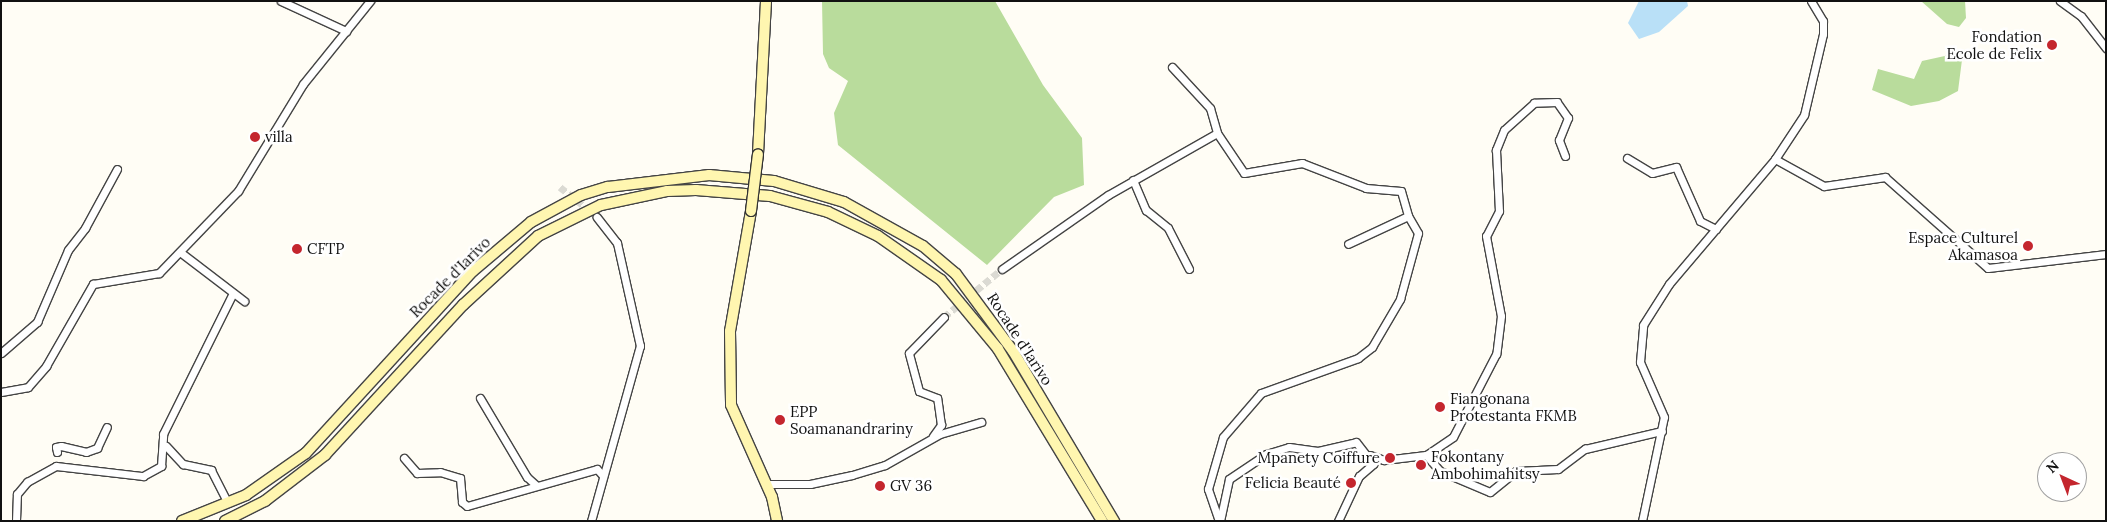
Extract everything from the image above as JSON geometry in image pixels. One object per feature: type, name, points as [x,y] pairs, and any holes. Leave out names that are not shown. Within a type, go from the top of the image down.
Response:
[{"type":"main road","points":[[766,1],[758,154],[751,210],[730,331],[731,405],[765,484],[777,521]]},
{"type":"main road","name":"Rocade d'Iarivo","points":[[182,521],[228,503],[275,477],[306,453],[473,270],[531,222],[581,195],[608,186],[709,175],[812,190],[884,221],[936,257],[988,312],[1114,521]]},
{"type":"main road","name":"Rocade d'Iarivo","points":[[224,521],[265,501],[325,455],[462,305],[538,236],[601,205],[686,190],[770,196],[828,212],[878,236],[941,280],[998,349],[1102,521]]},
{"type":"street","points":[[281,1],[346,30]]},
{"type":"street","points":[[1,392],[28,387],[46,366],[93,284],[146,278],[159,273],[180,252],[252,173],[304,84],[370,1]]},
{"type":"street","points":[[1642,521],[1662,431],[1660,405],[1640,362],[1643,325],[1657,300],[1775,159],[1810,102],[1823,34],[1823,20],[1812,1]]},
{"type":"street","points":[[2060,1],[2081,16],[2106,48]]},
{"type":"street","points":[[1172,67],[1210,108],[1217,133],[1244,173],[1302,163],[1366,188],[1401,191],[1408,216],[1418,233],[1400,300],[1372,348],[1358,358],[1261,393],[1223,437],[1208,489],[1219,521]]},
{"type":"street","points":[[1370,455],[1384,460],[1426,455],[1453,437],[1496,354],[1501,316],[1486,236],[1499,210],[1496,150],[1504,130],[1534,104],[1557,102],[1568,118],[1559,140],[1565,156]]},
{"type":"street","points":[[1002,269],[1133,180],[1217,133]]},
{"type":"street","points":[[1627,158],[1652,173],[1676,167],[1700,221],[1716,229]]},
{"type":"street","points":[[1775,159],[1824,186],[1885,176],[1988,268],[2106,254]]},
{"type":"street","points":[[1,354],[37,322],[68,250],[85,228],[117,169]]},
{"type":"street","points":[[1133,180],[1146,210],[1168,228],[1190,269]]},
{"type":"street","points":[[1348,244],[1408,216]]},
{"type":"street","points":[[591,521],[640,346],[617,243],[597,217]]},
{"type":"street","points":[[180,252],[207,268],[232,295],[244,301]]},
{"type":"street","points":[[16,521],[17,494],[27,482],[56,466],[143,476],[160,466],[163,441],[193,366],[232,295]]},
{"type":"street","points":[[927,441],[940,427],[938,398],[919,391],[909,353],[944,317]]},
{"type":"street","points":[[480,398],[526,477],[536,485]]},
{"type":"street","points":[[765,484],[810,484],[852,475],[884,465],[927,441],[981,422]]},
{"type":"street","points":[[57,452],[56,447],[61,446],[86,452],[96,448],[107,427]]},
{"type":"street","points":[[1426,455],[1440,471],[1490,492],[1516,471],[1558,469],[1585,449],[1662,431]]},
{"type":"street","points":[[163,441],[171,455],[183,464],[211,470],[228,503]]},
{"type":"street","points":[[1219,521],[1229,479],[1266,454],[1289,447],[1318,451],[1349,441],[1362,445],[1370,455],[1373,464],[1359,476],[1338,521]]},
{"type":"street","points":[[404,458],[417,473],[440,472],[460,478],[462,502],[467,506],[597,469],[603,477]]},
{"type":"green space","points":[[822,1],[995,1],[1043,85],[1082,138],[1084,185],[1054,197],[987,265],[838,145],[834,113],[848,81],[829,68],[823,54]]},
{"type":"green space","points":[[1921,1],[1965,1],[1966,18],[1959,27],[1947,24]]},
{"type":"green space","points":[[1963,52],[1958,91],[1939,101],[1911,106],[1872,90],[1878,69],[1914,79],[1922,61]]},
{"type":"water","points":[[1639,1],[1687,1],[1688,6],[1659,32],[1639,39],[1628,23]]},
{"type":"tunnel","points":[[560,187],[593,213]]},
{"type":"tunnel","points":[[944,317],[1002,269]]},
{"type":"place","name":"Fondation Ecole de Felix","points":[[2052,45]]},
{"type":"place","name":"villa","points":[[255,137]]},
{"type":"place","name":"Espace Culturel Akamasoa","points":[[2028,246]]},
{"type":"place","name":"CFTP","points":[[297,249]]},
{"type":"place","name":"Fiangonana Protestanta FKMB","points":[[1440,407]]},
{"type":"place","name":"EPP Soamanandrariny","points":[[780,420]]},
{"type":"place","name":"Mpanety Coiffure","points":[[1390,458]]},
{"type":"place","name":"Fokontany Ambohimahitsy","points":[[1421,465]]},
{"type":"place","name":"Felicia Beauté","points":[[1351,483]]},
{"type":"place","name":"GV 36","points":[[880,486]]}]
